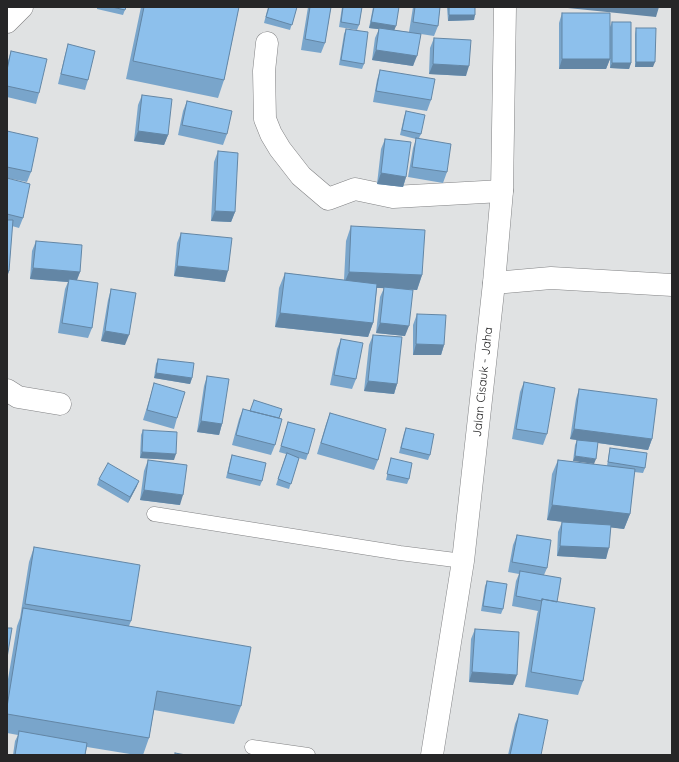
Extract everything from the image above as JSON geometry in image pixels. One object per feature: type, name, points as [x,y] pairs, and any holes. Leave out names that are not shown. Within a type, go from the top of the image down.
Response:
[{"type":"main road","points":[[7,22],[22,7]]},
{"type":"main road","name":"Jalan Cisauk - Jaha","points":[[432,755],[464,561],[494,283],[502,191],[505,7]]},
{"type":"main road","points":[[267,43],[264,71],[265,119],[271,134],[280,149],[301,176],[328,198],[355,189],[393,197],[502,191]]},
{"type":"main road","points":[[494,283],[551,278],[672,284]]},
{"type":"main road","points":[[7,390],[18,397],[60,404]]},
{"type":"lane","points":[[154,514],[400,553],[464,561]]},
{"type":"lane","points":[[252,747],[308,755]]},
{"type":"building","points":[[112,7],[126,7],[125,10]]},
{"type":"building","points":[[144,7],[239,7],[224,80],[133,61]]},
{"type":"building","points":[[269,7],[297,7],[292,25],[266,17]]},
{"type":"building","points":[[310,7],[331,7],[325,43],[305,39]]},
{"type":"building","points":[[343,7],[362,7],[359,25],[341,22]]},
{"type":"building","points":[[374,7],[399,7],[396,26],[371,22]]},
{"type":"building","points":[[415,7],[440,7],[438,26],[413,22]]},
{"type":"building","points":[[449,7],[475,7],[475,15],[449,15]]},
{"type":"building","points":[[562,13],[610,13],[610,59],[562,59]]},
{"type":"building","points":[[612,22],[631,22],[631,63],[612,63]]},
{"type":"building","points":[[379,28],[421,34],[417,56],[376,50]]},
{"type":"building","points":[[636,28],[656,28],[655,62],[636,62]]},
{"type":"building","points":[[346,29],[368,32],[364,64],[341,60]]},
{"type":"building","points":[[434,38],[471,40],[469,66],[433,64]]},
{"type":"building","points":[[68,44],[95,51],[88,80],[61,74]]},
{"type":"building","points":[[11,51],[47,59],[39,93],[7,86],[7,70]]},
{"type":"building","points":[[380,70],[435,79],[431,100],[376,91]]},
{"type":"building","points":[[142,95],[172,99],[168,135],[138,131]]},
{"type":"building","points":[[187,101],[232,111],[227,134],[182,125]]},
{"type":"building","points":[[406,111],[425,115],[421,134],[402,130]]},
{"type":"building","points":[[7,131],[38,138],[31,172],[7,167]]},
{"type":"building","points":[[416,138],[451,144],[447,172],[412,167]]},
{"type":"building","points":[[385,139],[411,142],[406,177],[381,173]]},
{"type":"building","points":[[218,151],[238,153],[235,212],[215,211]]},
{"type":"building","points":[[7,178],[30,184],[23,218],[7,214]]},
{"type":"building","points":[[7,220],[13,220],[9,271],[7,270]]},
{"type":"building","points":[[351,226],[425,230],[422,275],[349,272]]},
{"type":"building","points":[[181,233],[232,238],[228,271],[177,266]]},
{"type":"building","points":[[36,241],[82,245],[80,272],[33,268]]},
{"type":"building","points":[[285,273],[377,284],[373,323],[280,313]]},
{"type":"building","points":[[69,279],[98,283],[92,328],[62,323]]},
{"type":"building","points":[[384,287],[413,290],[409,326],[380,323]]},
{"type":"building","points":[[111,289],[136,293],[129,335],[105,331]]},
{"type":"building","points":[[417,314],[446,315],[444,345],[416,344]]},
{"type":"building","points":[[373,335],[402,337],[397,384],[368,381]]},
{"type":"building","points":[[341,339],[363,343],[356,379],[334,375]]},
{"type":"building","points":[[158,359],[194,363],[192,378],[156,373]]},
{"type":"building","points":[[207,376],[229,379],[222,424],[201,421]]},
{"type":"building","points":[[524,382],[555,388],[547,434],[516,429]]},
{"type":"building","points":[[154,383],[185,392],[177,418],[147,410]]},
{"type":"building","points":[[579,389],[657,399],[652,439],[574,429]]},
{"type":"building","points":[[254,400],[282,409],[279,418],[250,411]]},
{"type":"building","points":[[243,409],[282,419],[275,445],[236,435]]},
{"type":"building","points":[[330,413],[386,429],[378,460],[321,443]]},
{"type":"building","points":[[288,422],[315,429],[308,454],[281,446]]},
{"type":"building","points":[[406,428],[434,434],[430,455],[401,448]]},
{"type":"building","points":[[143,430],[177,432],[176,454],[142,452]]},
{"type":"building","points":[[577,440],[598,442],[596,459],[575,456]]},
{"type":"building","points":[[610,448],[647,453],[645,468],[608,462]]},
{"type":"building","points":[[287,453],[299,458],[291,484],[278,479]]},
{"type":"building","points":[[232,455],[266,463],[262,481],[228,473]]},
{"type":"building","points":[[391,458],[412,463],[409,479],[387,474]]},
{"type":"building","points":[[148,460],[187,465],[183,495],[144,490]]},
{"type":"building","points":[[558,460],[635,469],[630,514],[552,505]]},
{"type":"building","points":[[108,463],[139,481],[130,497],[99,479]]},
{"type":"building","points":[[562,522],[611,525],[609,548],[560,546]]},
{"type":"building","points":[[517,535],[551,540],[547,568],[512,562]]},
{"type":"building","points":[[34,547],[140,565],[131,621],[25,604]]},
{"type":"building","points":[[520,571],[561,578],[557,602],[516,596]]},
{"type":"building","points":[[487,581],[507,584],[503,609],[483,606]]},
{"type":"building","points":[[542,599],[595,608],[583,681],[531,672]]},
{"type":"building","points":[[23,608],[251,647],[241,706],[157,691],[149,738],[7,714]]},
{"type":"building","points":[[7,628],[12,628],[7,658]]},
{"type":"building","points":[[475,629],[519,632],[517,675],[472,672]]},
{"type":"building","points":[[519,714],[548,720],[541,755],[510,755]]},
{"type":"building","points":[[19,731],[87,743],[85,755],[15,755]]},
{"type":"building","points":[[175,753],[186,755],[175,755]]}]
